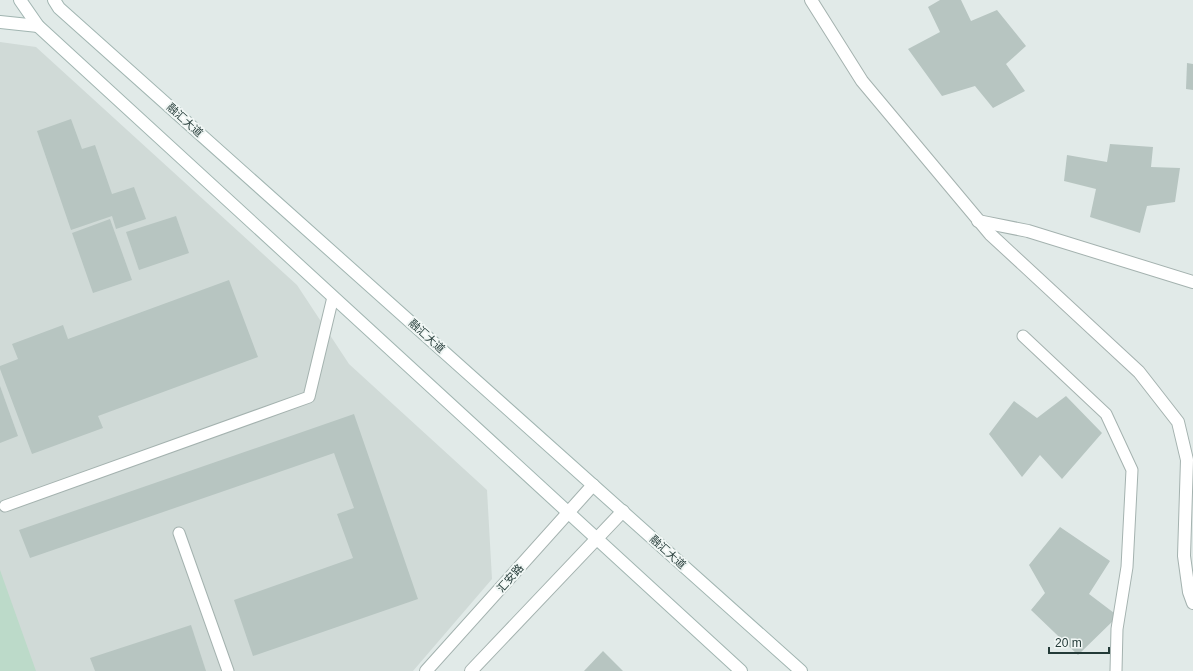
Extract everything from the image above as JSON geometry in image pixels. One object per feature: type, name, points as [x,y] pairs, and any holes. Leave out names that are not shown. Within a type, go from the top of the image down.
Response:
[{"type":"main road","points":[[20,0],[38,26],[741,671]]},
{"type":"main road","name":"融汇大道","points":[[54,0],[60,8],[801,671]]},
{"type":"main road","points":[[811,0],[862,81],[978,221],[990,234],[1139,372],[1178,422],[1186,460],[1184,556],[1188,592],[1193,603]]},
{"type":"main road","points":[[0,22],[38,26]]},
{"type":"main road","points":[[978,221],[1028,231],[1193,282]]},
{"type":"main road","name":"汇安路","points":[[426,671],[593,485]]},
{"type":"main road","points":[[471,671],[623,511]]},
{"type":"lane","points":[[5,506],[309,397],[333,297]]},
{"type":"lane","points":[[1023,336],[1106,414],[1132,470],[1127,567],[1117,629],[1116,671]]},
{"type":"lane","points":[[179,533],[228,671]]},
{"type":"shaded area","points":[[0,42],[36,47],[297,285],[349,364],[487,490],[492,579],[413,671],[0,671]]},
{"type":"green space","points":[[0,570],[36,671],[0,671]]},
{"type":"building","points":[[940,0],[961,0],[971,21],[997,10],[1026,46],[1006,64],[1025,91],[993,108],[975,86],[942,96],[908,49],[940,32],[928,7]]},
{"type":"building","points":[[1187,63],[1193,64],[1193,90],[1186,89]]},
{"type":"building","points":[[71,119],[82,149],[95,145],[112,194],[134,187],[146,219],[116,229],[112,216],[71,230],[37,131]]},
{"type":"building","points":[[1110,144],[1153,147],[1151,167],[1180,168],[1175,202],[1147,206],[1140,233],[1090,217],[1096,189],[1064,181],[1067,155],[1107,162]]},
{"type":"building","points":[[176,216],[189,253],[139,270],[126,232]]},
{"type":"building","points":[[110,219],[132,280],[93,293],[72,233]]},
{"type":"building","points":[[229,280],[258,357],[98,416],[103,428],[32,454],[0,369],[0,366],[18,359],[12,344],[63,325],[68,339]]},
{"type":"building","points":[[0,386],[18,436],[0,443]]},
{"type":"building","points":[[1066,396],[1102,433],[1062,479],[1040,455],[1022,477],[989,434],[1014,401],[1037,418]]},
{"type":"building","points":[[354,414],[418,599],[253,656],[234,600],[353,558],[337,514],[354,508],[334,453],[30,558],[19,530]]},
{"type":"building","points":[[1060,527],[1110,561],[1089,594],[1118,616],[1078,655],[1031,610],[1045,593],[1029,565]]},
{"type":"building","points":[[191,625],[206,671],[95,671],[90,658]]},
{"type":"building","points":[[603,651],[623,671],[584,671]]}]
